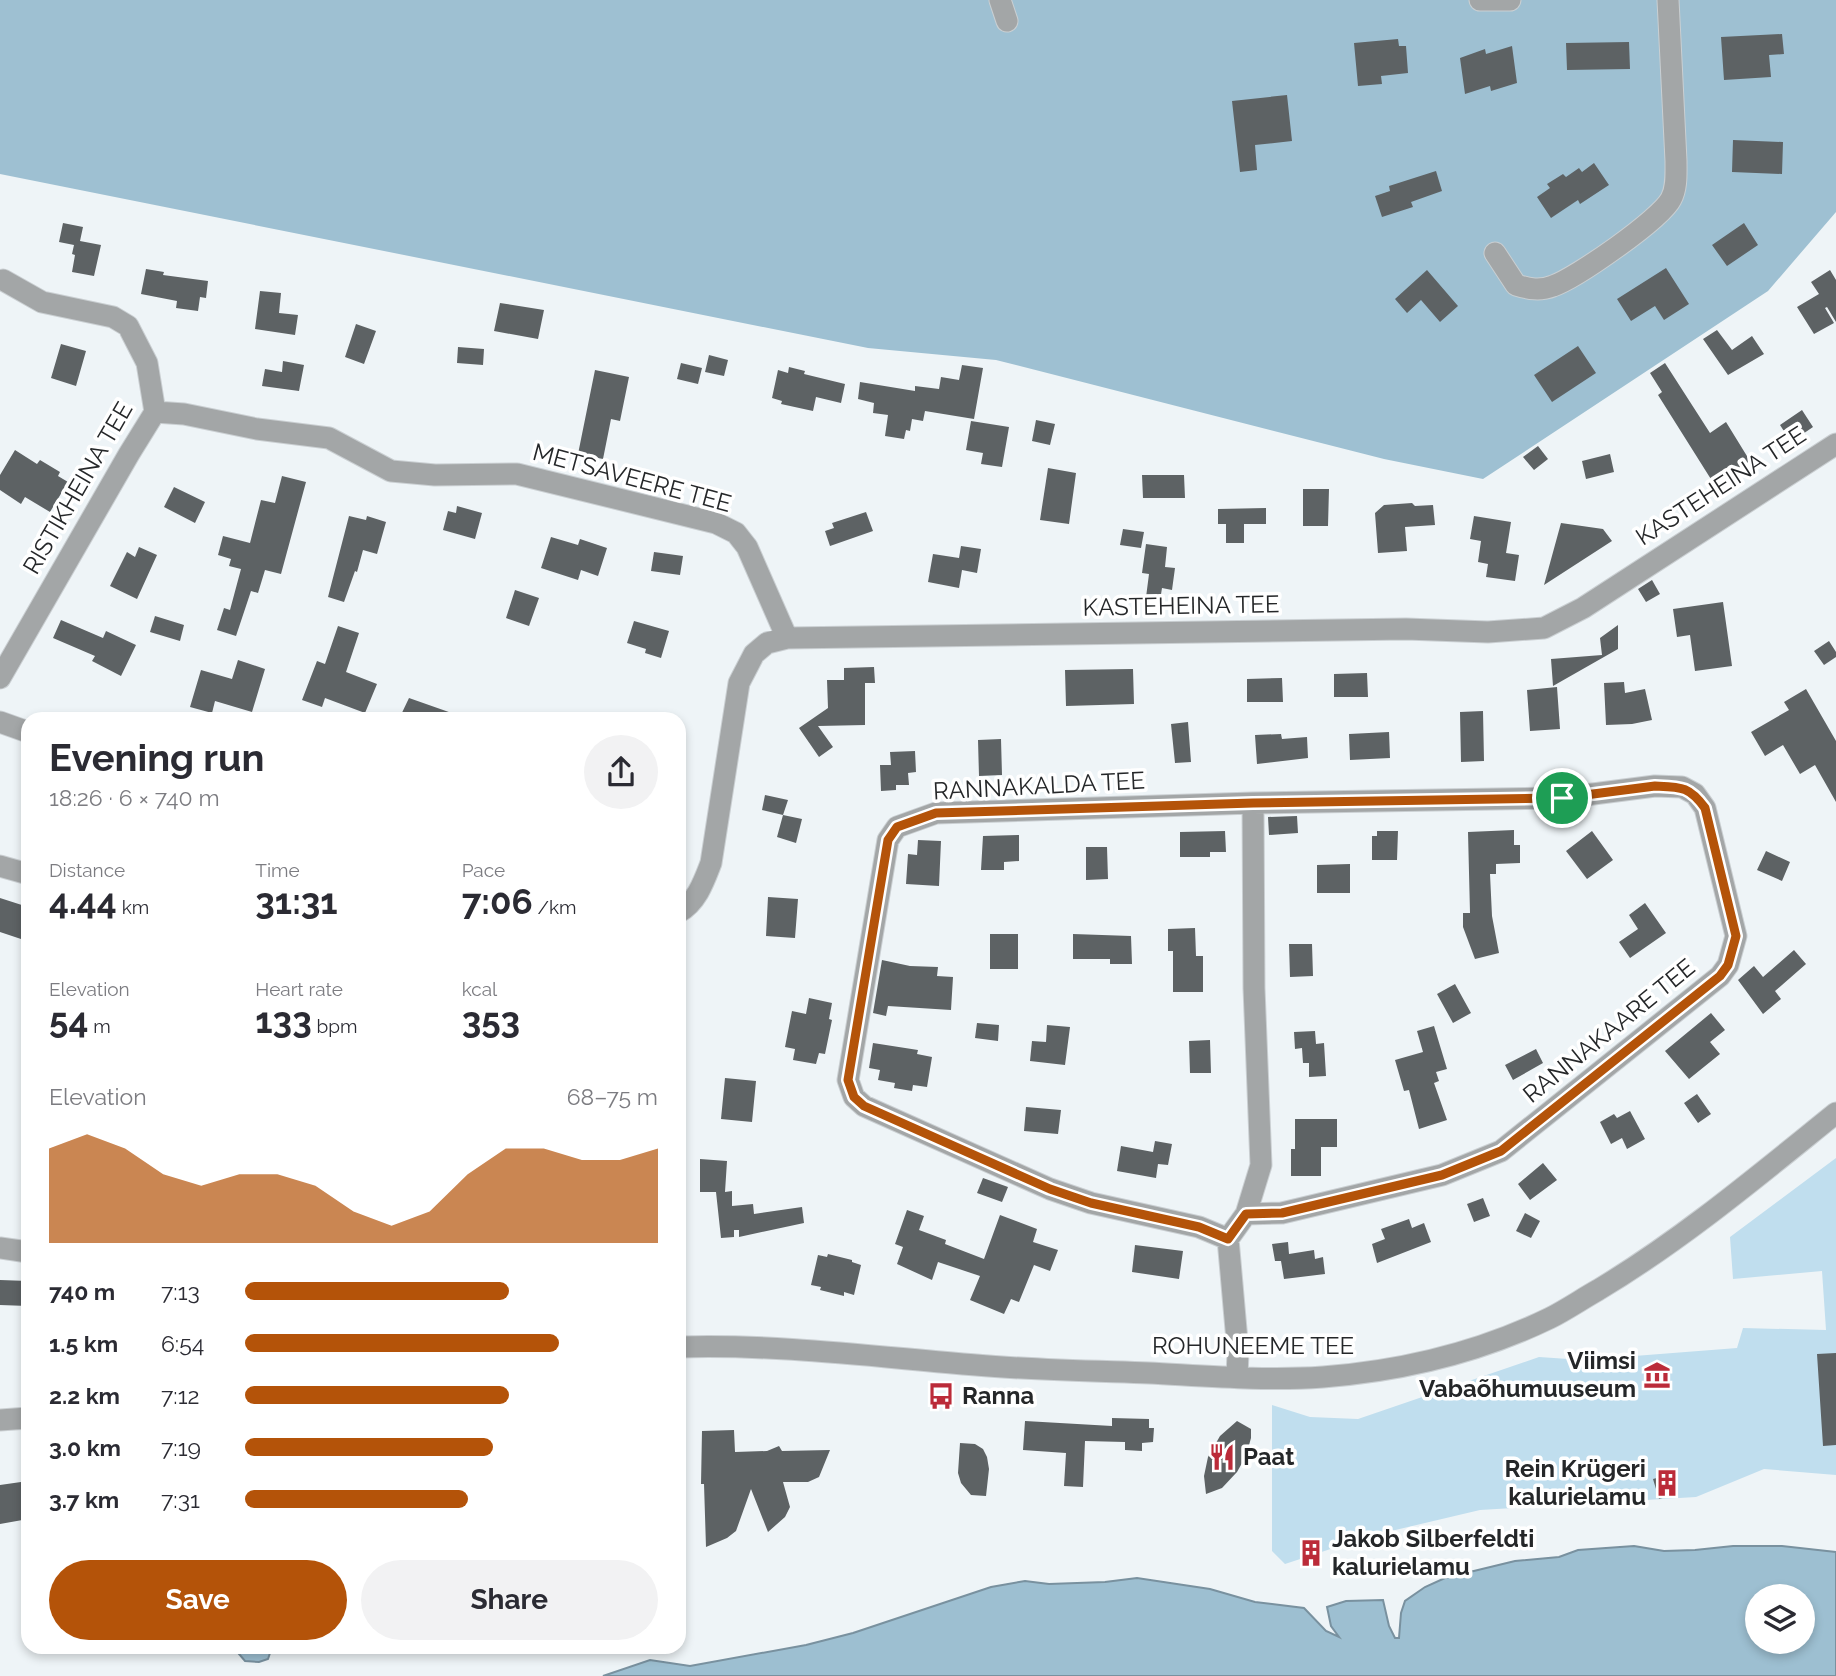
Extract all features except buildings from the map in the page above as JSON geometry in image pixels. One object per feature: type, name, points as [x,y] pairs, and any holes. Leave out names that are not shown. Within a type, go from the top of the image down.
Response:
[{"type":"street","points":[[1000,0],[1007,22]]},
{"type":"street","points":[[1480,0],[1510,0]]},
{"type":"street","points":[[1495,253],[1516,285],[1532,290],[1553,286],[1571,277],[1651,223],[1672,198],[1676,162],[1668,0]]},
{"type":"street","name":"RISTIKHEINA TEE","points":[[0,678],[155,412],[148,363],[135,335],[123,321],[42,302],[3,280]]},
{"type":"street","name":"METSAVEERE TEE","points":[[155,412],[184,414],[257,429],[329,438],[391,471],[435,475],[517,474],[716,523],[736,533],[747,547],[787,638]]},
{"type":"street","name":"KASTEHEINA TEE","points":[[686,908],[701,890],[711,863],[739,683],[754,654],[767,643],[787,638],[1405,629],[1488,632],[1544,628],[1583,608],[1836,444]]},
{"type":"street","points":[[0,722],[21,730]]},
{"type":"street","name":"RANNAKAARE TEE","points":[[1246,1214],[1282,1213],[1442,1175],[1501,1151],[1720,976],[1728,965],[1736,936],[1705,808],[1695,794],[1682,787],[1655,786],[1562,798],[1253,803]]},
{"type":"street","points":[[1237,1377],[1238,1352],[1228,1239],[1246,1214],[1261,1165],[1254,988],[1253,803]]},
{"type":"street","name":"RANNAKALDA TEE","points":[[1228,1239],[1199,1227],[1091,1203],[1050,1189],[864,1106],[854,1097],[848,1080],[888,840],[897,827],[936,813],[1253,803]]},
{"type":"street","points":[[0,866],[21,872]]},
{"type":"street","name":"ROHUNEEME TEE","points":[[686,1347],[809,1351],[980,1366],[1237,1377],[1320,1377],[1373,1371],[1478,1348],[1550,1318],[1634,1268],[1718,1209],[1836,1112]]},
{"type":"street","points":[[0,1248],[21,1251]]},
{"type":"street","points":[[0,1420],[21,1418]]},
{"type":"shaded area","points":[[0,0],[1836,0],[1836,212],[1768,291],[1483,479],[1384,459],[996,360],[868,348],[0,174]]},
{"type":"shaded area","points":[[1836,1158],[1836,1475],[1764,1469],[1696,1497],[1480,1510],[1370,1536],[1285,1564],[1272,1551],[1272,1405],[1310,1417],[1358,1419],[1539,1357],[1583,1360],[1737,1348],[1743,1328],[1826,1330],[1822,1271],[1733,1279],[1730,1237]]},
{"type":"shaded area","points":[[1634,1546],[1664,1551],[1782,1546],[1836,1552],[1836,1676],[603,1676],[650,1660],[690,1666],[806,1645],[853,1633],[991,1587],[1025,1581],[1049,1584],[1137,1578],[1210,1589],[1255,1602],[1304,1608],[1326,1631],[1339,1637],[1331,1626],[1327,1607],[1346,1601],[1383,1600],[1389,1626],[1395,1638],[1399,1638],[1405,1601],[1425,1587],[1445,1578],[1515,1561],[1559,1557],[1578,1550]]},
{"type":"shaded area","points":[[239,1654],[270,1654],[268,1659],[259,1662],[245,1661]]},
{"type":"place","name":"Viimsi Vabaõhumuuseum","points":[[1657,1375]]},
{"type":"place","name":"Ranna","points":[[941,1396]]},
{"type":"place","name":"Paat","points":[[1222,1457]]},
{"type":"place","name":"Rein Krügeri kalurielamu","points":[[1667,1483]]},
{"type":"place","name":"Jakob Silberfeldti kalurielamu","points":[[1311,1553]]},
{"type":"route","points":[[1655,786],[1682,787],[1695,794],[1705,808],[1736,936],[1734,948],[1728,965],[1720,976],[1501,1151],[1442,1175],[1282,1213],[1246,1214],[1228,1239],[1199,1227],[1091,1203],[1050,1189],[864,1106],[854,1097],[848,1080],[888,840],[897,827],[936,813],[1253,803],[1562,798],[1655,786]]}]
